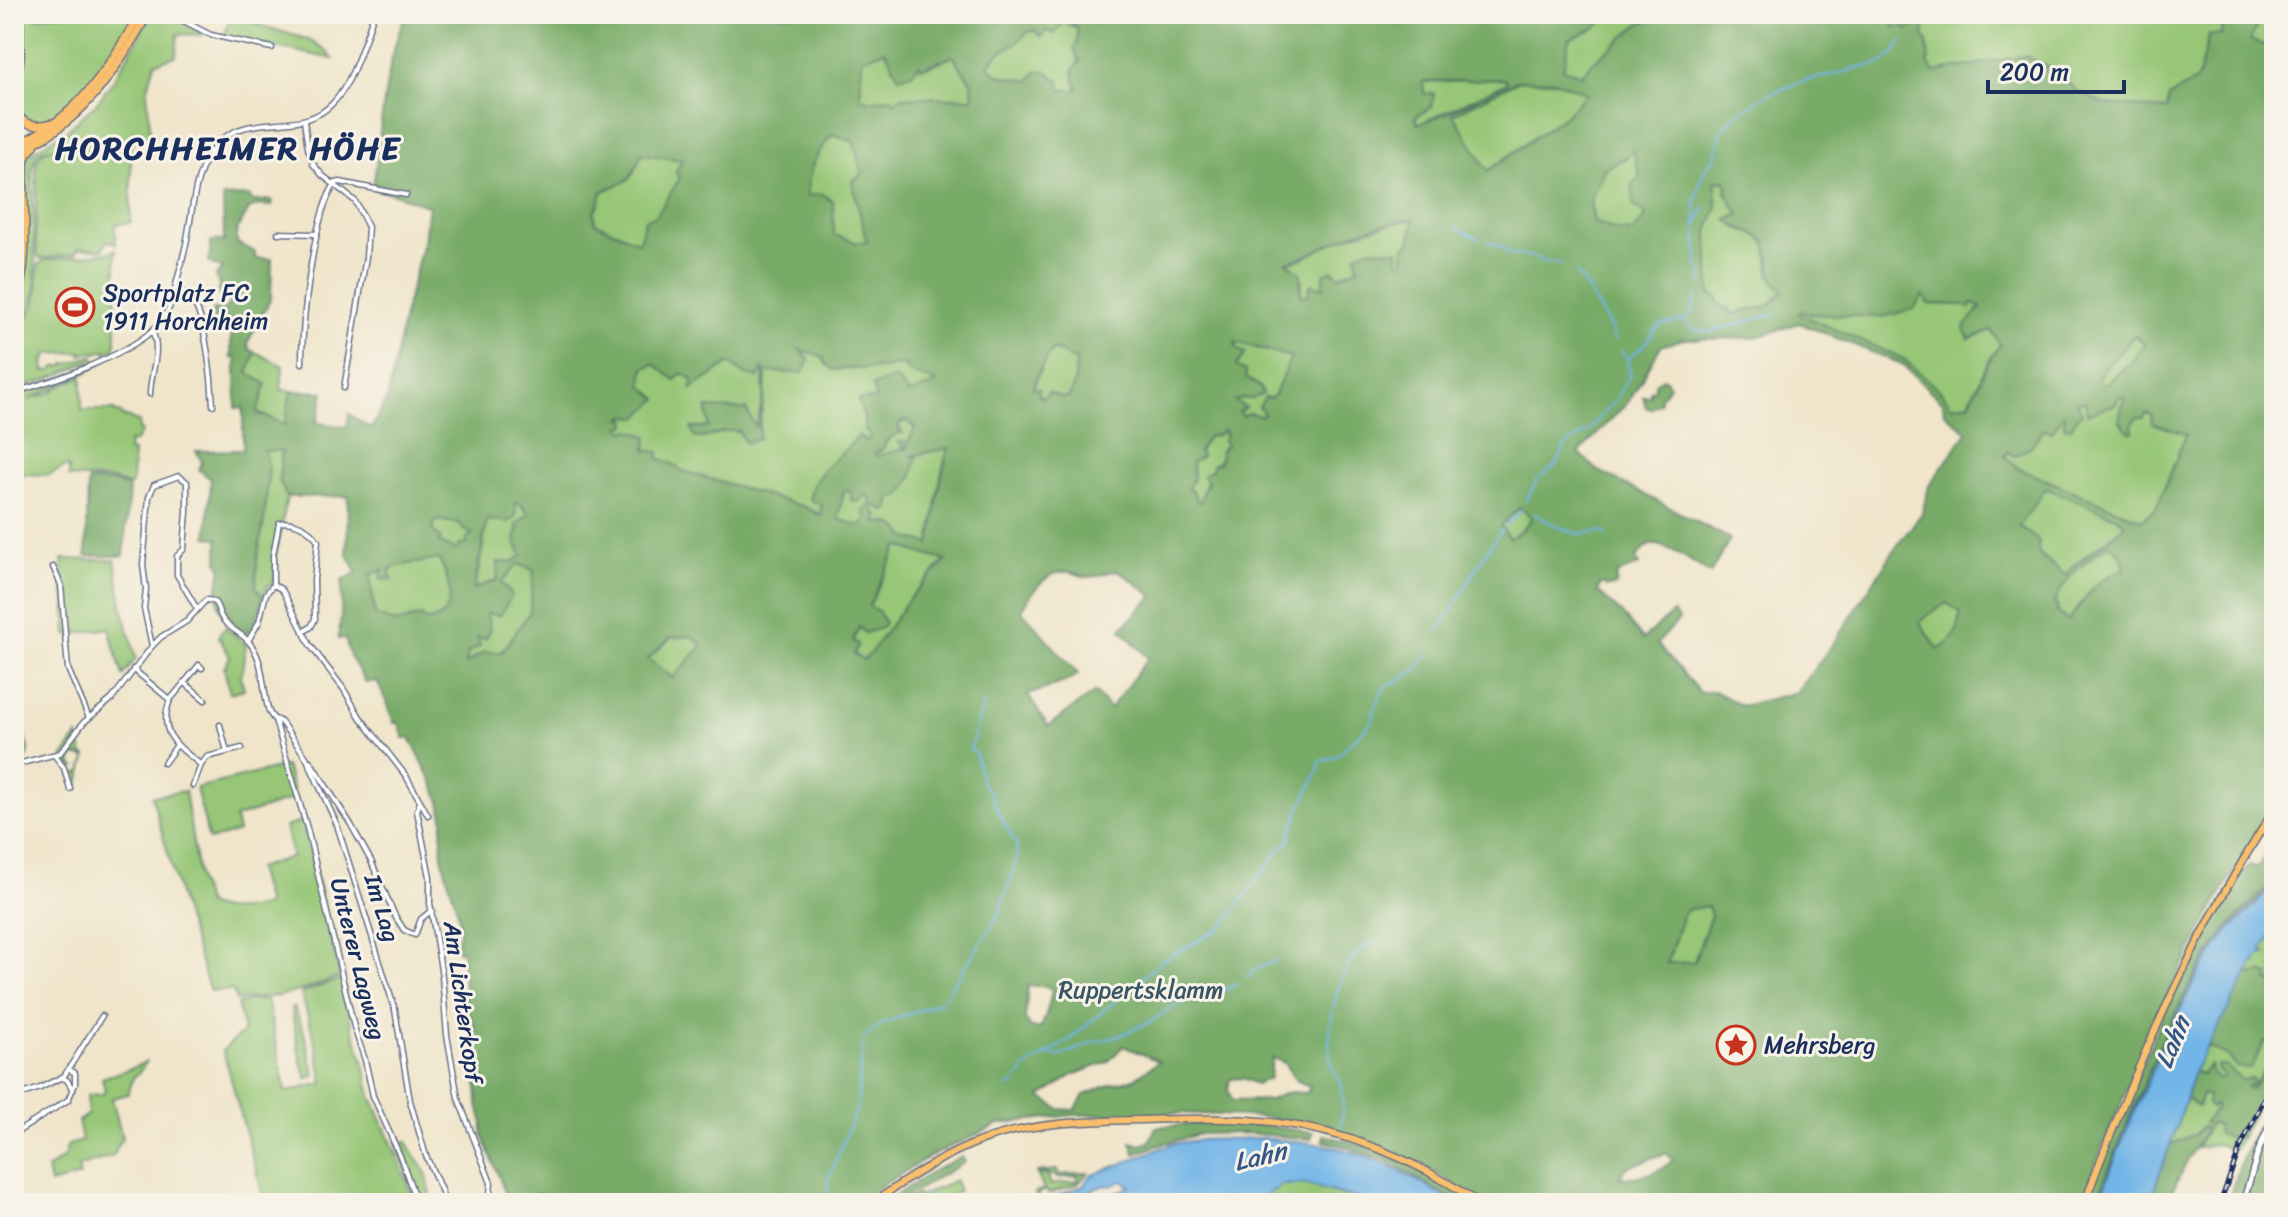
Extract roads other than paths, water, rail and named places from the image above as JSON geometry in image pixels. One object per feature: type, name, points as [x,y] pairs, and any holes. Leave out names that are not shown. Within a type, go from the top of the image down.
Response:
[{"type":"highway","points":[[20,14],[20,57],[14,103],[17,115],[26,124],[39,126],[58,122]]},
{"type":"highway","points":[[14,145],[58,122],[82,101],[139,19],[148,14]]},
{"type":"highway","points":[[14,152],[39,142],[65,125],[94,97],[112,74],[139,19]]},
{"type":"highway","points":[[14,302],[23,273],[24,161],[39,142]]},
{"type":"highway","points":[[14,178],[20,192],[21,215],[20,251],[14,264]]},
{"type":"main road","points":[[2085,1203],[2105,1148],[2178,978],[2274,810]]},
{"type":"main road","points":[[875,1203],[930,1165],[955,1152],[1012,1132],[1082,1122],[1226,1119],[1293,1125],[1359,1141],[1421,1168],[1479,1203]]},
{"type":"main road","points":[[866,1203],[884,1195]]},
{"type":"street","points":[[170,14],[211,35],[272,48]]},
{"type":"street","points":[[14,392],[98,361],[137,342],[161,322],[170,307],[175,289],[200,175],[213,149],[228,135],[244,127],[304,121],[322,113],[336,100],[356,61],[374,14]]},
{"type":"street","points":[[304,121],[311,160],[320,173],[358,205],[368,234],[344,388]]},
{"type":"street","points":[[302,363],[304,324],[317,234],[325,203],[334,184],[340,182],[406,195]]},
{"type":"street","points":[[278,233],[317,234]]},
{"type":"street","points":[[175,289],[192,300],[198,311],[213,405]]},
{"type":"street","points":[[150,394],[150,378],[155,368],[155,338],[152,331]]},
{"type":"street","points":[[152,646],[144,608],[146,589],[143,565],[149,497],[156,484],[179,476],[187,482],[187,512],[184,549],[177,556],[177,575],[197,609]]},
{"type":"street","points":[[15,763],[60,753],[89,718],[112,699],[152,646],[187,621],[206,600],[214,600],[222,619],[248,641],[259,622],[266,594],[273,585],[273,555],[279,523],[287,522],[307,530],[318,541],[314,580],[315,619],[311,627],[303,632]]},
{"type":"street","points":[[53,567],[61,585],[68,669],[89,718]]},
{"type":"street","name":"Am Lichterkopf","points":[[273,585],[283,591],[315,652],[406,776],[428,815]]},
{"type":"street","name":"Im Lag","points":[[248,641],[256,653],[269,712],[281,722],[306,757],[337,825],[395,1010],[410,1101],[444,1203]]},
{"type":"street","points":[[201,765],[168,734],[165,718],[170,700],[199,665],[202,668]]},
{"type":"street","points":[[133,669],[170,700]]},
{"type":"street","points":[[184,682],[205,700]]},
{"type":"street","name":"Unterer Lagweg","points":[[275,720],[307,828],[373,1096],[417,1203]]},
{"type":"street","points":[[220,725],[227,752]]},
{"type":"street","points":[[164,763],[177,745]]},
{"type":"street","points":[[193,786],[207,757],[242,748]]},
{"type":"street","points":[[55,756],[64,768],[70,789]]},
{"type":"street","points":[[306,757],[350,823],[404,930],[415,935],[421,919],[432,910]]},
{"type":"street","name":"Am Lichterkopf","points":[[420,802],[417,811],[430,877],[430,903],[442,976],[447,1035],[458,1098],[491,1183],[489,1203]]},
{"type":"street","points":[[14,1097],[62,1078],[102,1016]]},
{"type":"street","points":[[14,1134],[66,1103],[72,1088],[69,1071]]},
{"type":"street","points":[[62,1078],[72,1088]]},
{"type":"street","points":[[2243,1203],[2258,1152],[2274,1115]]},
{"type":"water","name":"Lahn","points":[[2274,886],[2274,933],[2262,949],[2266,953],[2259,955],[2253,964],[2194,1071],[2149,1203],[2098,1203],[2128,1126],[2197,976],[2225,935]]},
{"type":"water","name":"Lahn","points":[[1261,1138],[1322,1145],[1357,1153],[1400,1172],[1455,1203],[1373,1203],[1304,1184],[1282,1185],[1254,1203],[1076,1203],[1092,1196],[1101,1202],[1106,1200],[1105,1196],[1131,1186],[1121,1181],[1061,1203],[1038,1203],[1083,1186],[1090,1176],[1172,1144]]},
{"type":"waterway","points":[[1700,284],[1703,274],[1698,265],[1695,200],[1704,172],[1715,157],[1721,133],[1727,124],[1769,94],[1800,82],[1883,63],[1894,54],[1901,41]]},
{"type":"waterway","points":[[1697,224],[1705,207]]},
{"type":"waterway","points":[[1456,228],[1480,239]]},
{"type":"waterway","points":[[1487,241],[1499,245],[1507,253],[1562,264]]},
{"type":"waterway","points":[[1576,273],[1607,322],[1614,340]]},
{"type":"waterway","points":[[1686,319],[1697,294]]},
{"type":"waterway","points":[[1685,320],[1692,329],[1708,332],[1775,314]]},
{"type":"waterway","points":[[1628,358],[1646,344],[1653,331],[1661,325],[1683,320]]},
{"type":"waterway","points":[[1542,476],[1555,466],[1565,446],[1588,431],[1615,400],[1630,376],[1627,359],[1621,351]]},
{"type":"waterway","points":[[1526,501],[1538,478]]},
{"type":"waterway","points":[[1506,525],[1522,510]]},
{"type":"waterway","points":[[1534,514],[1571,532],[1607,534]]},
{"type":"waterway","points":[[1439,631],[1502,530]]},
{"type":"waterway","points":[[1008,1086],[1015,1083],[1025,1068],[1068,1041],[1163,960],[1221,928],[1289,841],[1320,762],[1338,755],[1367,727],[1373,720],[1375,706],[1385,687],[1417,670],[1427,654]]},
{"type":"waterway","points":[[945,997],[998,916],[1017,859],[1017,846],[982,783],[975,752],[970,750],[986,703]]},
{"type":"waterway","points":[[1341,1128],[1342,1088],[1332,1067],[1331,1023],[1338,991],[1350,963],[1358,952],[1374,941]]},
{"type":"waterway","points":[[1247,977],[1258,967],[1275,961]]},
{"type":"waterway","points":[[1048,1055],[1060,1056],[1119,1036],[1152,1021],[1172,1007],[1187,1001],[1213,999],[1238,984]]},
{"type":"waterway","points":[[863,1040],[882,1024],[943,1001]]},
{"type":"waterway","points":[[827,1203],[829,1177],[857,1108],[863,1045]]},
{"type":"waterway","points":[[923,1203],[926,1193]]},
{"type":"railway","points":[[2220,1203],[2240,1148],[2274,1079]]},
{"type":"place","name":"Sportplatz FC 1911 Horchheim","points":[[75,307]]},
{"type":"place","name":"Mehrsberg","points":[[1736,1045]]},
{"type":"district","name":"HORCHHEIMER HÖHE","points":[[228,148]]},
{"type":"park label","name":"Ruppertsklamm","points":[[1141,990]]}]
